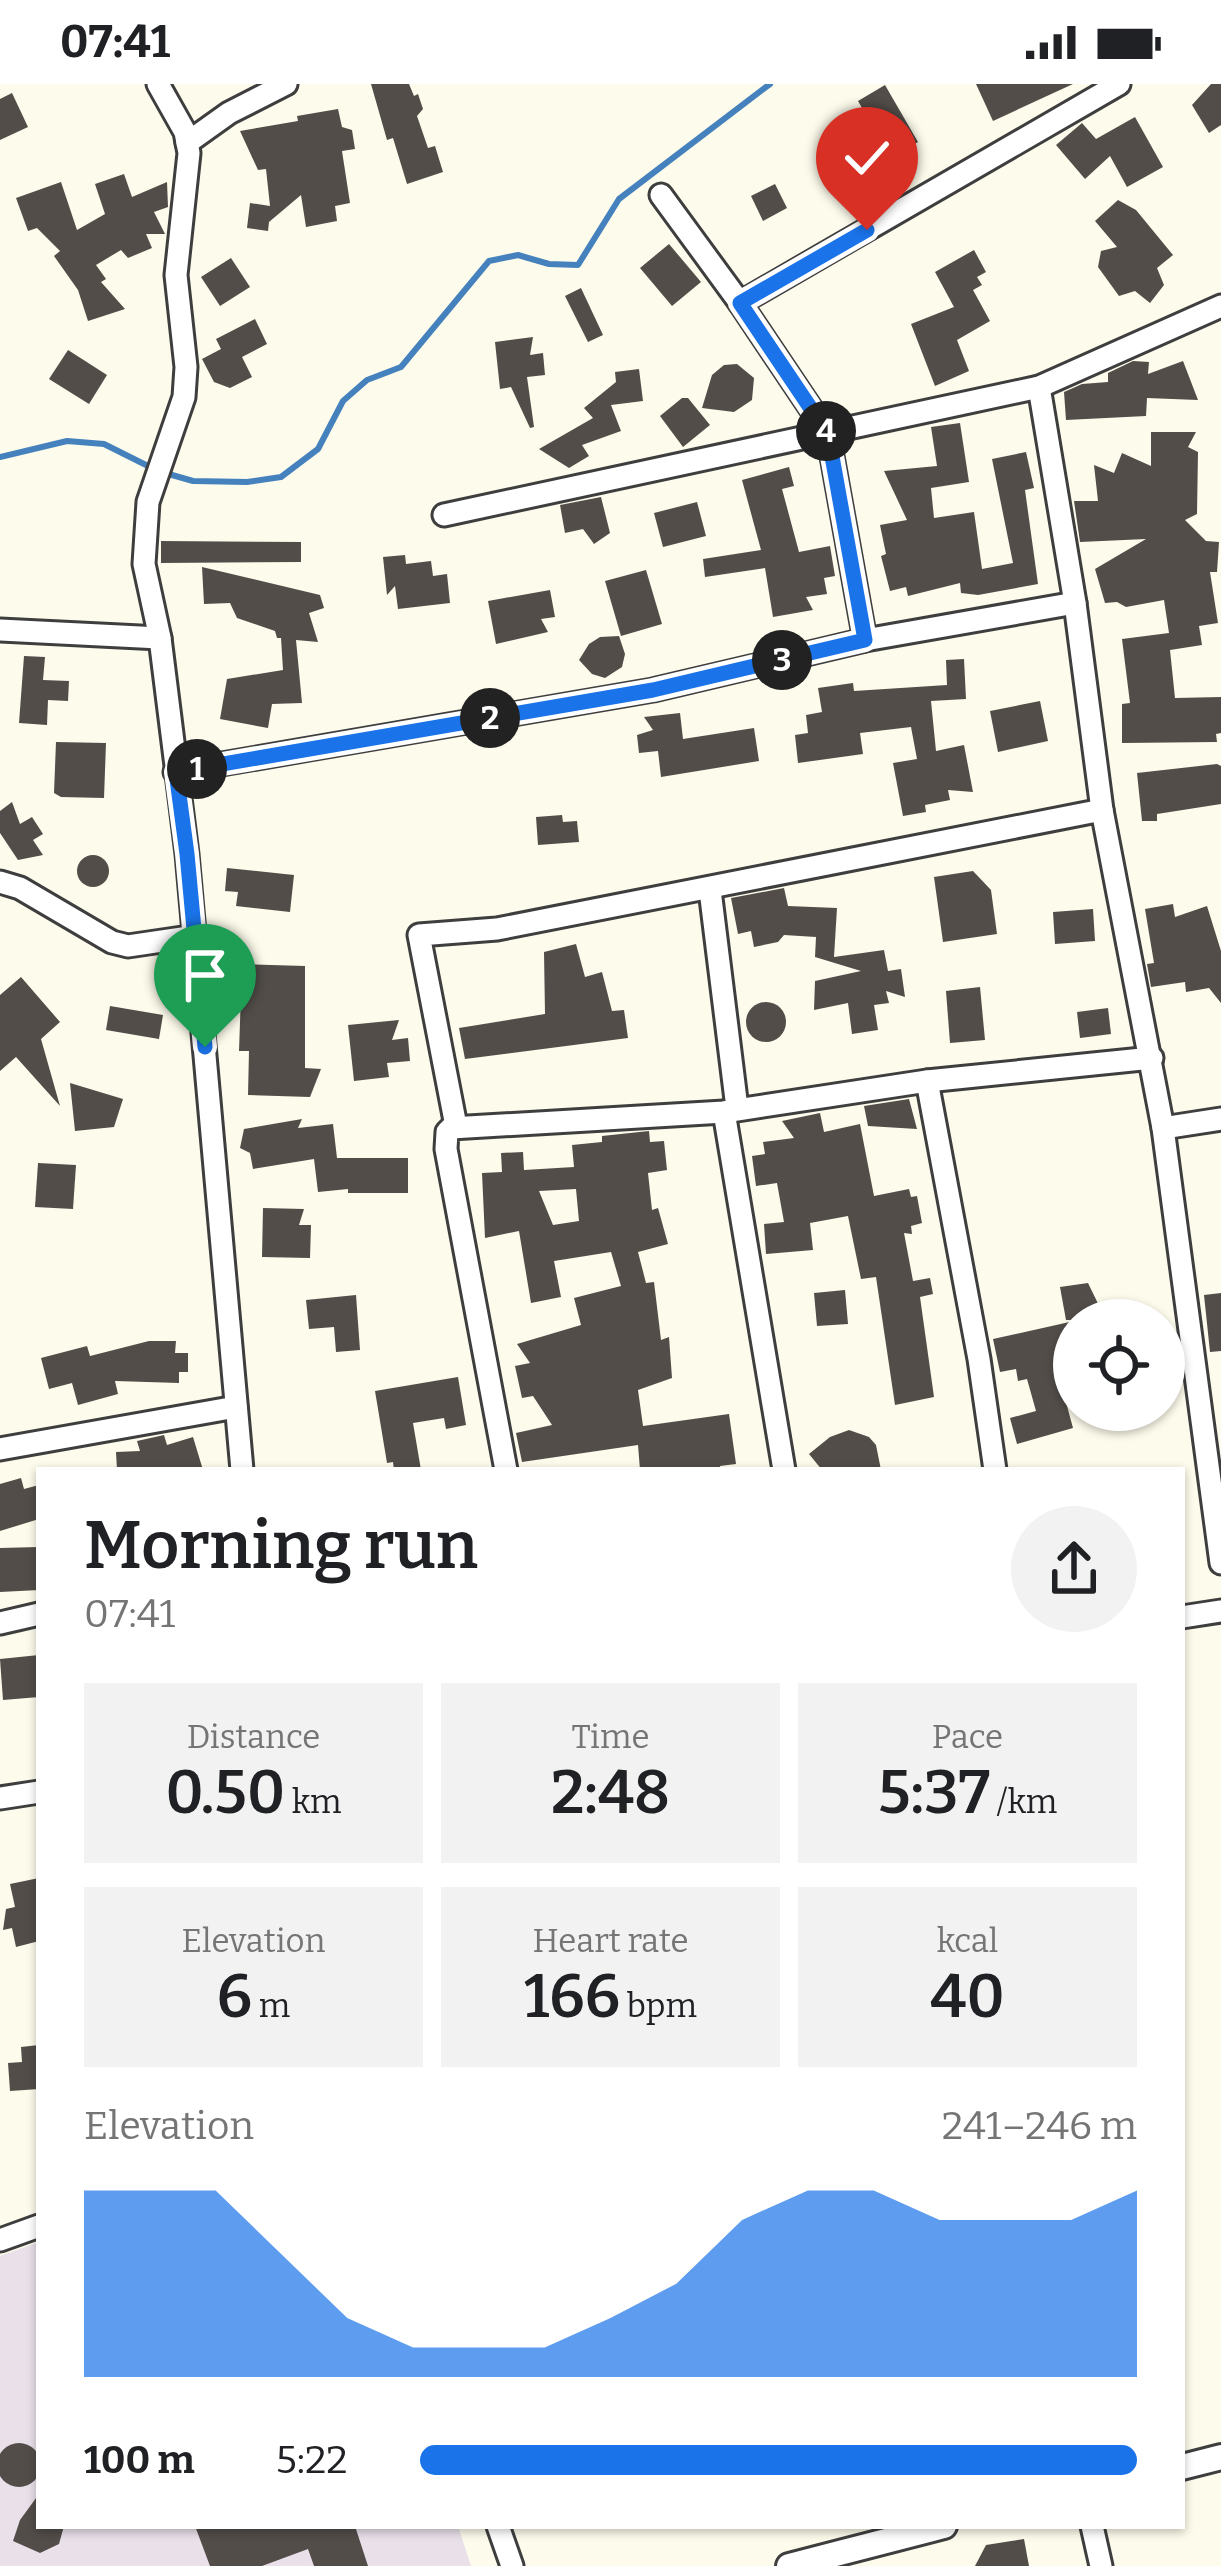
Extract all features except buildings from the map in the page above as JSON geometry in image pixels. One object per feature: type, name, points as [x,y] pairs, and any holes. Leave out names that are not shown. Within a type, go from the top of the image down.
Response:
[{"type":"street","points":[[158,84],[187,143],[189,168],[176,275],[186,367],[184,397],[148,502],[144,564],[160,638],[196,936],[242,1467]]},
{"type":"street","points":[[187,143],[229,113],[286,84]]},
{"type":"street","points":[[740,303],[1119,84]]},
{"type":"street","points":[[661,195],[828,434],[865,640]]},
{"type":"street","points":[[444,515],[1039,387],[1221,306]]},
{"type":"street","points":[[1039,387],[1075,603],[1102,810],[1163,1128],[1221,1564]]},
{"type":"street","points":[[176,772],[653,690],[865,640],[1075,603]]},
{"type":"street","points":[[0,630],[160,638]]},
{"type":"street","points":[[456,1126],[419,935],[497,929],[1102,810]]},
{"type":"street","points":[[0,882],[20,888],[112,942],[128,946],[196,936]]},
{"type":"street","points":[[710,890],[730,1110],[784,1467]]},
{"type":"street","points":[[505,1467],[446,1149],[447,1132],[456,1126],[730,1110],[927,1081],[1151,1058]]},
{"type":"street","points":[[927,1081],[995,1467]]},
{"type":"street","points":[[1163,1128],[1221,1119]]},
{"type":"street","points":[[0,1449],[236,1408]]},
{"type":"street","points":[[1185,1617],[1221,1611]]},
{"type":"street","points":[[0,1623],[36,1615]]},
{"type":"street","points":[[0,1798],[36,1792]]},
{"type":"street","points":[[0,2239],[36,2227]]},
{"type":"street","points":[[1185,2466],[1221,2457]]},
{"type":"street","points":[[499,2529],[512,2566]]},
{"type":"street","points":[[797,2565],[933,2529]]},
{"type":"street","points":[[1093,2529],[1101,2566]]},
{"type":"shaded area","points":[[36,2243],[36,2529],[459,2529],[471,2566],[0,2566],[0,2256]]},
{"type":"waterway","points":[[0,457],[67,441],[104,444],[158,471],[193,481],[281,477],[318,449],[343,401],[367,380],[401,367],[489,261],[518,255],[549,264],[578,265],[619,199],[770,84]]},
{"type":"route","points":[[205,1047],[176,772],[653,690],[865,640],[828,434],[740,303],[867,230]]}]
